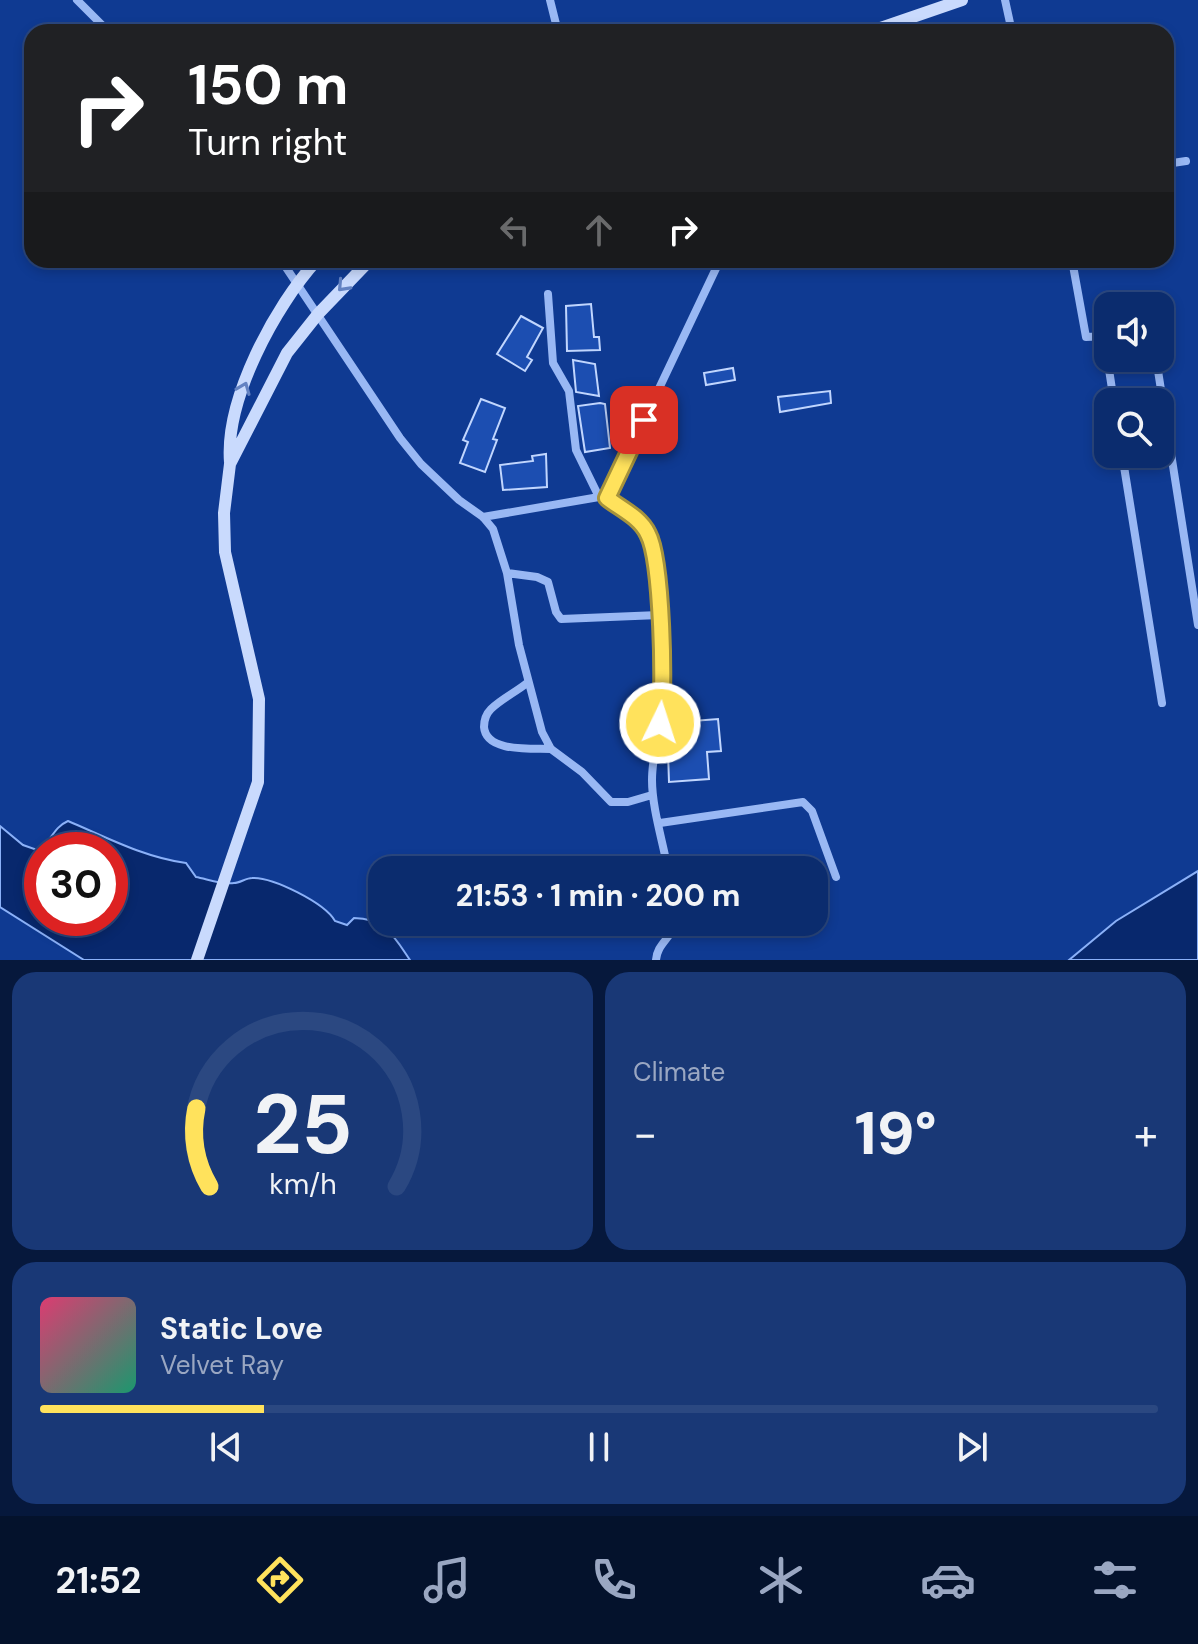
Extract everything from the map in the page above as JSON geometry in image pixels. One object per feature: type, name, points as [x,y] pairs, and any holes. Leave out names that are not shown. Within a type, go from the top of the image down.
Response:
[{"type":"street","points":[[77,0],[101,24]]},
{"type":"street","points":[[90,0],[91,13]]},
{"type":"street","points":[[550,0],[556,24]]},
{"type":"street","points":[[892,24],[962,0]]},
{"type":"street","points":[[1005,0],[1010,24]]},
{"type":"street","points":[[1174,163],[1186,161]]},
{"type":"street","points":[[287,268],[407,447],[459,500],[483,517],[493,529],[507,573],[527,683],[542,732],[551,749],[582,772],[611,802],[624,803],[652,795]]},
{"type":"street","points":[[197,960],[258,782],[259,699],[225,552],[225,498],[231,427],[265,339],[297,282],[310,268]]},
{"type":"street","points":[[230,464],[277,371],[318,314],[362,268]]},
{"type":"street","points":[[603,497],[716,268]]},
{"type":"street","points":[[1073,268],[1084,331],[1090,339],[1094,338]]},
{"type":"street","points":[[548,294],[552,358],[569,391],[576,450],[603,497],[642,524],[656,554],[663,705],[652,766],[652,795],[666,856]]},
{"type":"street","points":[[1158,372],[1198,625]]},
{"type":"street","points":[[1124,468],[1162,703]]},
{"type":"street","points":[[483,517],[603,497]]},
{"type":"street","points":[[507,573],[537,577],[548,582],[561,619],[659,615]]},
{"type":"street","points":[[527,683],[491,709],[486,716],[484,730],[487,737],[498,743],[551,749]]},
{"type":"street","points":[[660,823],[803,802],[812,811],[836,877]]},
{"type":"street","points":[[656,960],[660,944],[667,936]]},
{"type":"water","points":[[68,821],[93,832],[55,832]]},
{"type":"water","points":[[0,826],[23,845],[24,922],[0,907]]},
{"type":"water","points":[[128,846],[186,863],[196,877],[220,883],[261,879],[285,886],[310,899],[335,921],[347,925],[354,918],[368,920],[368,936],[393,936],[410,960],[84,960],[46,936],[128,936]]},
{"type":"water","points":[[1198,871],[1198,960],[1069,960],[1116,921]]},
{"type":"building","points":[[591,304],[594,337],[599,337],[600,350],[567,351],[566,306]]},
{"type":"building","points":[[521,316],[543,328],[527,357],[532,360],[525,371],[497,354]]},
{"type":"building","points":[[573,360],[595,364],[599,396],[576,392]]},
{"type":"building","points":[[733,368],[735,380],[706,385],[704,373]]},
{"type":"building","points":[[830,391],[831,403],[780,412],[778,397]]},
{"type":"building","points":[[481,399],[505,408],[485,472],[460,463],[468,442],[463,440]]},
{"type":"building","points":[[605,404],[610,448],[585,452],[578,406]]},
{"type":"building","points":[[546,454],[547,487],[503,490],[500,465],[533,461],[532,456]]},
{"type":"building","points":[[718,719],[721,751],[707,752],[709,779],[669,782],[667,723]]},
{"type":"route","points":[[644,420],[607,498],[642,524],[656,554],[663,687],[660,723]]}]
